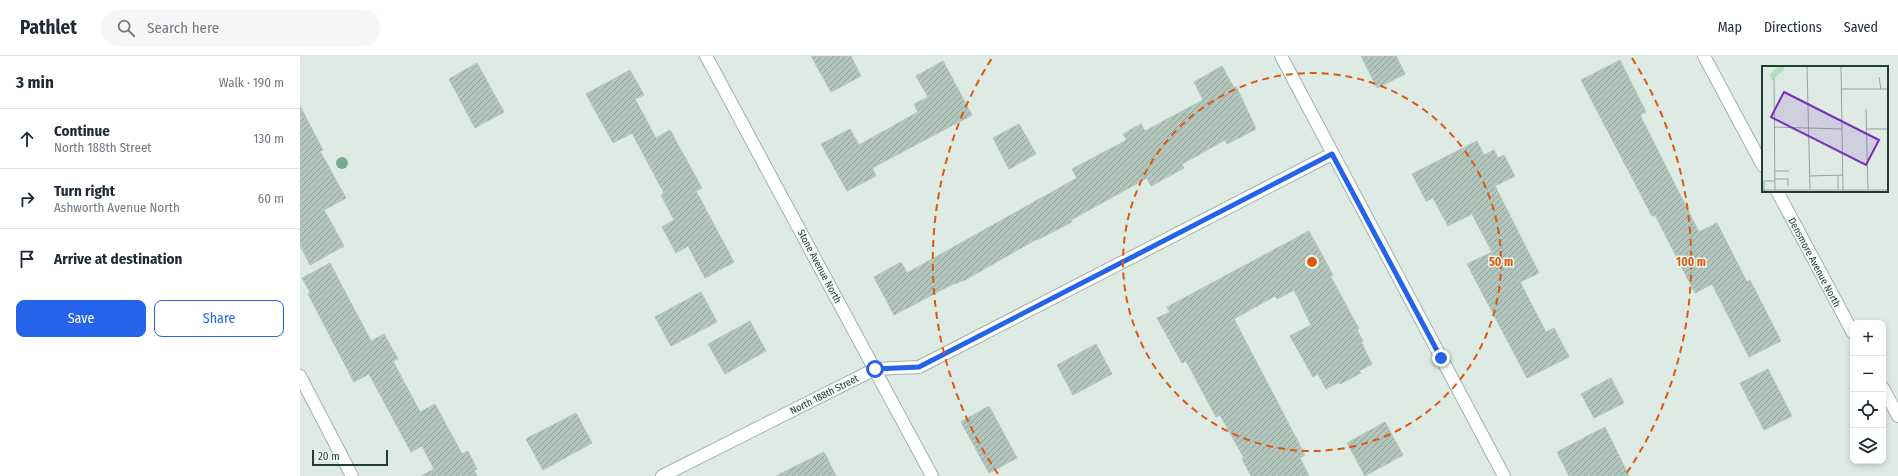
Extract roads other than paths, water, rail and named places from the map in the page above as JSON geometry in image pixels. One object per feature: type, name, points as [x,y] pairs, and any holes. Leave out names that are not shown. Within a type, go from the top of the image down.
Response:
[{"type":"street","name":"Stone Avenue North","points":[[706,56],[932,476]]},
{"type":"street","points":[[1281,56],[1504,476]]},
{"type":"street","points":[[1704,56],[1762,164]]},
{"type":"street","name":"North 188th Street","points":[[662,476],[875,369],[919,367],[1332,154]]},
{"type":"street","name":"Densmore Avenue North","points":[[1778,192],[1850,327]]},
{"type":"street","points":[[300,376],[352,476]]},
{"type":"street","points":[[1885,392],[1898,416]]}]
